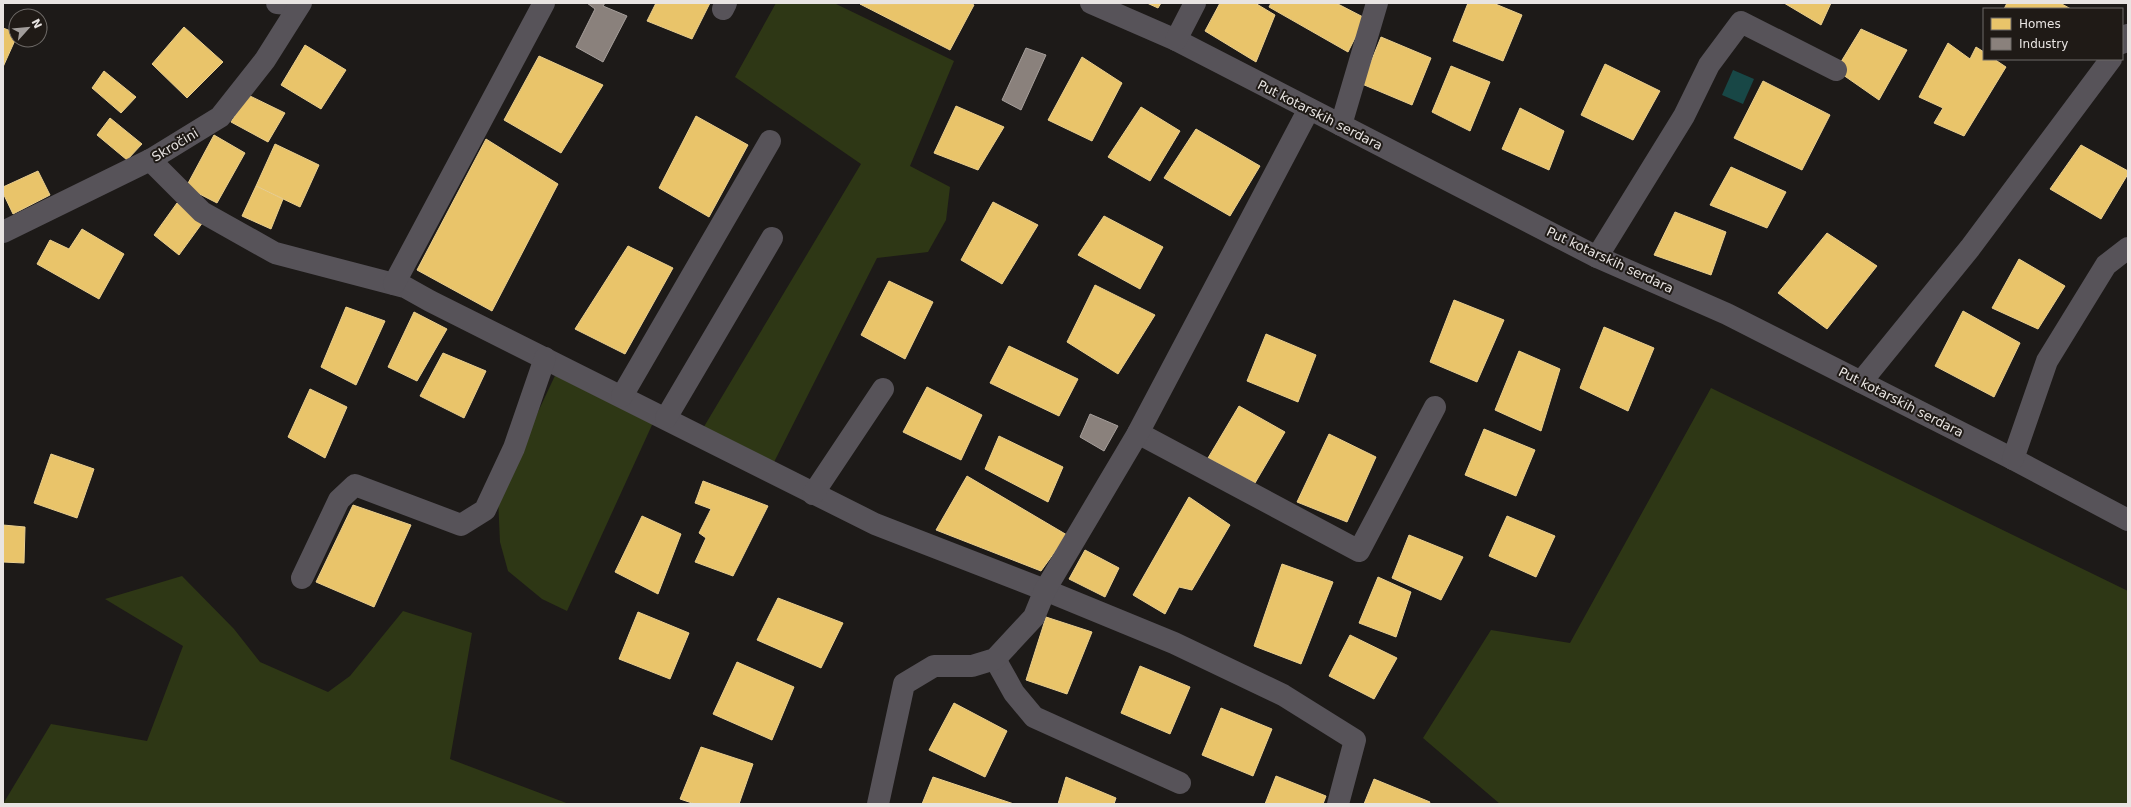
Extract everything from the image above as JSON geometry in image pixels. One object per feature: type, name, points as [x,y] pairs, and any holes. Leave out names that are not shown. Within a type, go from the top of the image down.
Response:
[{"type":"street","points":[[277,3],[300,4]]},
{"type":"street","points":[[394,284],[544,3]]},
{"type":"street","name":"Put kotarskih serdara","points":[[1091,3],[1176,40],[1597,257],[1727,314],[2013,459],[2128,520]]},
{"type":"street","points":[[1176,40],[1195,3]]},
{"type":"street","points":[[1341,125],[1378,3]]},
{"type":"street","name":"Skročini","points":[[3,232],[150,160],[220,117],[265,60],[300,4]]},
{"type":"street","points":[[1597,257],[1684,116],[1709,65],[1741,22],[1836,70]]},
{"type":"street","points":[[1861,382],[1970,248],[2110,60]]},
{"type":"street","points":[[878,804],[904,684],[934,666],[972,666],[995,659],[1034,617],[1045,590],[1138,433],[1308,109]]},
{"type":"street","points":[[622,396],[770,141]]},
{"type":"street","points":[[150,160],[202,212],[275,252],[405,286],[813,494],[875,524],[1045,590],[1174,643],[1283,695],[1355,740],[1338,804]]},
{"type":"street","points":[[666,418],[772,238]]},
{"type":"street","points":[[2013,459],[2047,361],[2106,265],[2128,248]]},
{"type":"street","points":[[302,578],[339,500],[355,485],[461,525],[485,510],[514,448],[545,358]]},
{"type":"street","points":[[813,494],[883,389]]},
{"type":"street","points":[[1138,433],[1359,551],[1435,407]]},
{"type":"street","points":[[995,659],[1014,693],[1034,717],[1180,783]]},
{"type":"green space","points":[[776,3],[834,3],[954,61],[910,166],[950,187],[946,220],[928,252],[877,258],[769,472],[699,435],[861,164],[735,77]]},
{"type":"green space","points":[[560,365],[657,414],[567,611],[542,599],[508,571],[500,542],[498,497]]},
{"type":"green space","points":[[1711,388],[2128,591],[2128,804],[1500,804],[1423,738],[1491,630],[1570,643]]},
{"type":"green space","points":[[182,576],[234,629],[260,662],[328,692],[350,676],[403,611],[472,633],[450,759],[569,804],[3,804],[51,724],[147,741],[183,646],[105,599]]},
{"type":"water","points":[[1733,70],[1754,79],[1743,104],[1722,95]]},
{"type":"building: Homes","points":[[656,3],[710,3],[692,39],[647,21]]},
{"type":"building: Homes","points":[[970,3],[974,5],[950,50],[860,4]]},
{"type":"building: Homes","points":[[1147,3],[1161,3],[1158,8]]},
{"type":"building: Homes","points":[[1220,3],[1255,3],[1275,15],[1256,62],[1205,31]]},
{"type":"building: Homes","points":[[1271,3],[1336,3],[1365,18],[1348,52],[1269,7]]},
{"type":"building: Homes","points":[[1468,3],[1493,3],[1522,15],[1503,61],[1453,41]]},
{"type":"building: Homes","points":[[1784,3],[1831,3],[1821,25]]},
{"type":"building: Homes","points":[[2007,3],[2060,3],[2069,8],[2004,8]]},
{"type":"building: Homes","points":[[184,27],[223,62],[187,98],[152,64]]},
{"type":"building: Homes","points":[[3,28],[8,30],[8,48],[12,48],[3,67]]},
{"type":"building: Homes","points":[[1861,29],[1907,50],[1879,100],[1836,70]]},
{"type":"building: Homes","points":[[1381,37],[1431,58],[1412,105],[1362,84]]},
{"type":"building: Homes","points":[[1948,43],[1970,59],[1976,47],[1983,51],[1983,60],[1996,60],[2006,67],[1964,136],[1934,123],[1943,108],[1919,97]]},
{"type":"building: Homes","points":[[305,45],[346,70],[321,109],[281,85]]},
{"type":"building: Homes","points":[[539,56],[603,85],[561,153],[504,120]]},
{"type":"building: Homes","points":[[1082,57],[1122,83],[1092,141],[1048,120]]},
{"type":"building: Homes","points":[[1605,64],[1660,91],[1633,140],[1581,115]]},
{"type":"building: Homes","points":[[1451,66],[1490,82],[1470,131],[1432,112]]},
{"type":"building: Homes","points":[[104,71],[136,97],[121,113],[92,88]]},
{"type":"building: Homes","points":[[1763,81],[1830,115],[1802,170],[1734,138]]},
{"type":"building: Homes","points":[[248,95],[285,113],[268,142],[231,122]]},
{"type":"building: Homes","points":[[956,106],[1004,127],[978,170],[934,153]]},
{"type":"building: Homes","points":[[1141,107],[1180,131],[1150,181],[1108,157]]},
{"type":"building: Homes","points":[[1520,108],[1564,131],[1549,170],[1502,149]]},
{"type":"building: Homes","points":[[696,116],[748,145],[709,217],[659,188]]},
{"type":"building: Homes","points":[[110,118],[142,144],[127,160],[97,135]]},
{"type":"building: Homes","points":[[1196,129],[1260,166],[1230,216],[1164,178]]},
{"type":"building: Homes","points":[[214,135],[245,153],[217,203],[186,187]]},
{"type":"building: Homes","points":[[486,139],[558,184],[492,311],[417,270]]},
{"type":"building: Homes","points":[[275,144],[319,165],[300,207],[256,186]]},
{"type":"building: Homes","points":[[2081,145],[2128,171],[2128,174],[2101,219],[2050,189]]},
{"type":"building: Homes","points":[[1731,167],[1786,192],[1767,228],[1710,205]]},
{"type":"building: Homes","points":[[38,171],[50,195],[13,214],[3,193],[3,187]]},
{"type":"building: Homes","points":[[256,186],[283,199],[271,229],[242,216]]},
{"type":"building: Homes","points":[[993,202],[1038,225],[1002,284],[961,260]]},
{"type":"building: Homes","points":[[177,203],[203,222],[179,255],[154,235]]},
{"type":"building: Homes","points":[[1675,212],[1726,232],[1711,275],[1654,255]]},
{"type":"building: Homes","points":[[1104,216],[1163,247],[1140,289],[1078,255]]},
{"type":"building: Homes","points":[[82,229],[124,254],[99,299],[37,264],[50,240],[69,249]]},
{"type":"building: Homes","points":[[1827,233],[1877,266],[1827,329],[1778,293]]},
{"type":"building: Homes","points":[[628,246],[673,268],[625,354],[575,329]]},
{"type":"building: Homes","points":[[2019,259],[2065,286],[2038,329],[1992,308]]},
{"type":"building: Homes","points":[[889,281],[933,302],[905,359],[861,335]]},
{"type":"building: Homes","points":[[1095,285],[1155,315],[1118,374],[1067,342]]},
{"type":"building: Homes","points":[[1454,300],[1504,320],[1477,382],[1430,362]]},
{"type":"building: Homes","points":[[346,307],[385,321],[356,385],[321,367]]},
{"type":"building: Homes","points":[[1963,311],[2020,343],[1994,397],[1935,366]]},
{"type":"building: Homes","points":[[414,312],[447,329],[417,381],[388,367]]},
{"type":"building: Homes","points":[[1604,327],[1654,348],[1628,411],[1580,388]]},
{"type":"building: Homes","points":[[1266,334],[1316,355],[1298,402],[1247,381]]},
{"type":"building: Homes","points":[[1009,346],[1078,379],[1059,416],[990,383]]},
{"type":"building: Homes","points":[[1519,351],[1560,369],[1541,431],[1495,410]]},
{"type":"building: Homes","points":[[443,353],[486,371],[464,418],[420,396]]},
{"type":"building: Homes","points":[[927,387],[982,415],[961,460],[903,432]]},
{"type":"building: Homes","points":[[310,389],[347,407],[325,458],[288,437]]},
{"type":"building: Homes","points":[[1239,406],[1285,432],[1255,483],[1208,458]]},
{"type":"building: Homes","points":[[1484,429],[1535,450],[1516,496],[1465,475]]},
{"type":"building: Homes","points":[[1329,434],[1376,457],[1347,522],[1297,502]]},
{"type":"building: Homes","points":[[999,436],[1063,467],[1048,502],[985,469]]},
{"type":"building: Homes","points":[[51,454],[94,469],[77,518],[34,503]]},
{"type":"building: Homes","points":[[967,476],[1067,535],[1041,571],[936,530]]},
{"type":"building: Homes","points":[[703,481],[768,506],[733,576],[695,562],[706,538],[699,533],[711,509],[695,503]]},
{"type":"building: Homes","points":[[1189,497],[1230,525],[1192,590],[1179,587],[1165,614],[1133,595]]},
{"type":"building: Homes","points":[[353,505],[411,525],[374,607],[316,582]]},
{"type":"building: Homes","points":[[642,516],[681,534],[658,594],[615,572]]},
{"type":"building: Homes","points":[[1507,516],[1555,536],[1536,577],[1489,556]]},
{"type":"building: Homes","points":[[3,525],[25,527],[24,563],[3,562]]},
{"type":"building: Homes","points":[[1409,535],[1463,557],[1441,600],[1392,578]]},
{"type":"building: Homes","points":[[1085,550],[1119,568],[1105,597],[1069,579]]},
{"type":"building: Homes","points":[[1282,564],[1333,582],[1301,664],[1254,646]]},
{"type":"building: Homes","points":[[1378,577],[1411,592],[1396,637],[1359,623]]},
{"type":"building: Homes","points":[[778,598],[843,623],[821,668],[757,640]]},
{"type":"building: Homes","points":[[638,612],[689,633],[670,679],[619,659]]},
{"type":"building: Homes","points":[[1046,617],[1092,632],[1067,694],[1026,680]]},
{"type":"building: Homes","points":[[1350,635],[1397,658],[1374,699],[1329,676]]},
{"type":"building: Homes","points":[[737,662],[794,687],[772,740],[713,714]]},
{"type":"building: Homes","points":[[1140,666],[1190,687],[1170,734],[1121,713]]},
{"type":"building: Homes","points":[[954,703],[1007,731],[985,777],[929,750]]},
{"type":"building: Homes","points":[[1221,708],[1272,729],[1253,776],[1202,755]]},
{"type":"building: Homes","points":[[701,747],[753,764],[739,804],[695,804],[680,799]]},
{"type":"building: Homes","points":[[1276,776],[1326,796],[1323,804],[1265,804]]},
{"type":"building: Homes","points":[[933,777],[1014,804],[922,804]]},
{"type":"building: Homes","points":[[1066,777],[1116,798],[1114,804],[1058,804]]},
{"type":"building: Homes","points":[[1374,779],[1430,802],[1429,804],[1364,804]]},
{"type":"building: Industry","points":[[587,3],[605,3],[603,6],[627,16],[603,62],[576,47],[595,9]]},
{"type":"building: Industry","points":[[1026,48],[1046,55],[1021,110],[1002,100]]},
{"type":"building: Industry","points":[[1090,414],[1118,426],[1104,451],[1080,437]]}]
